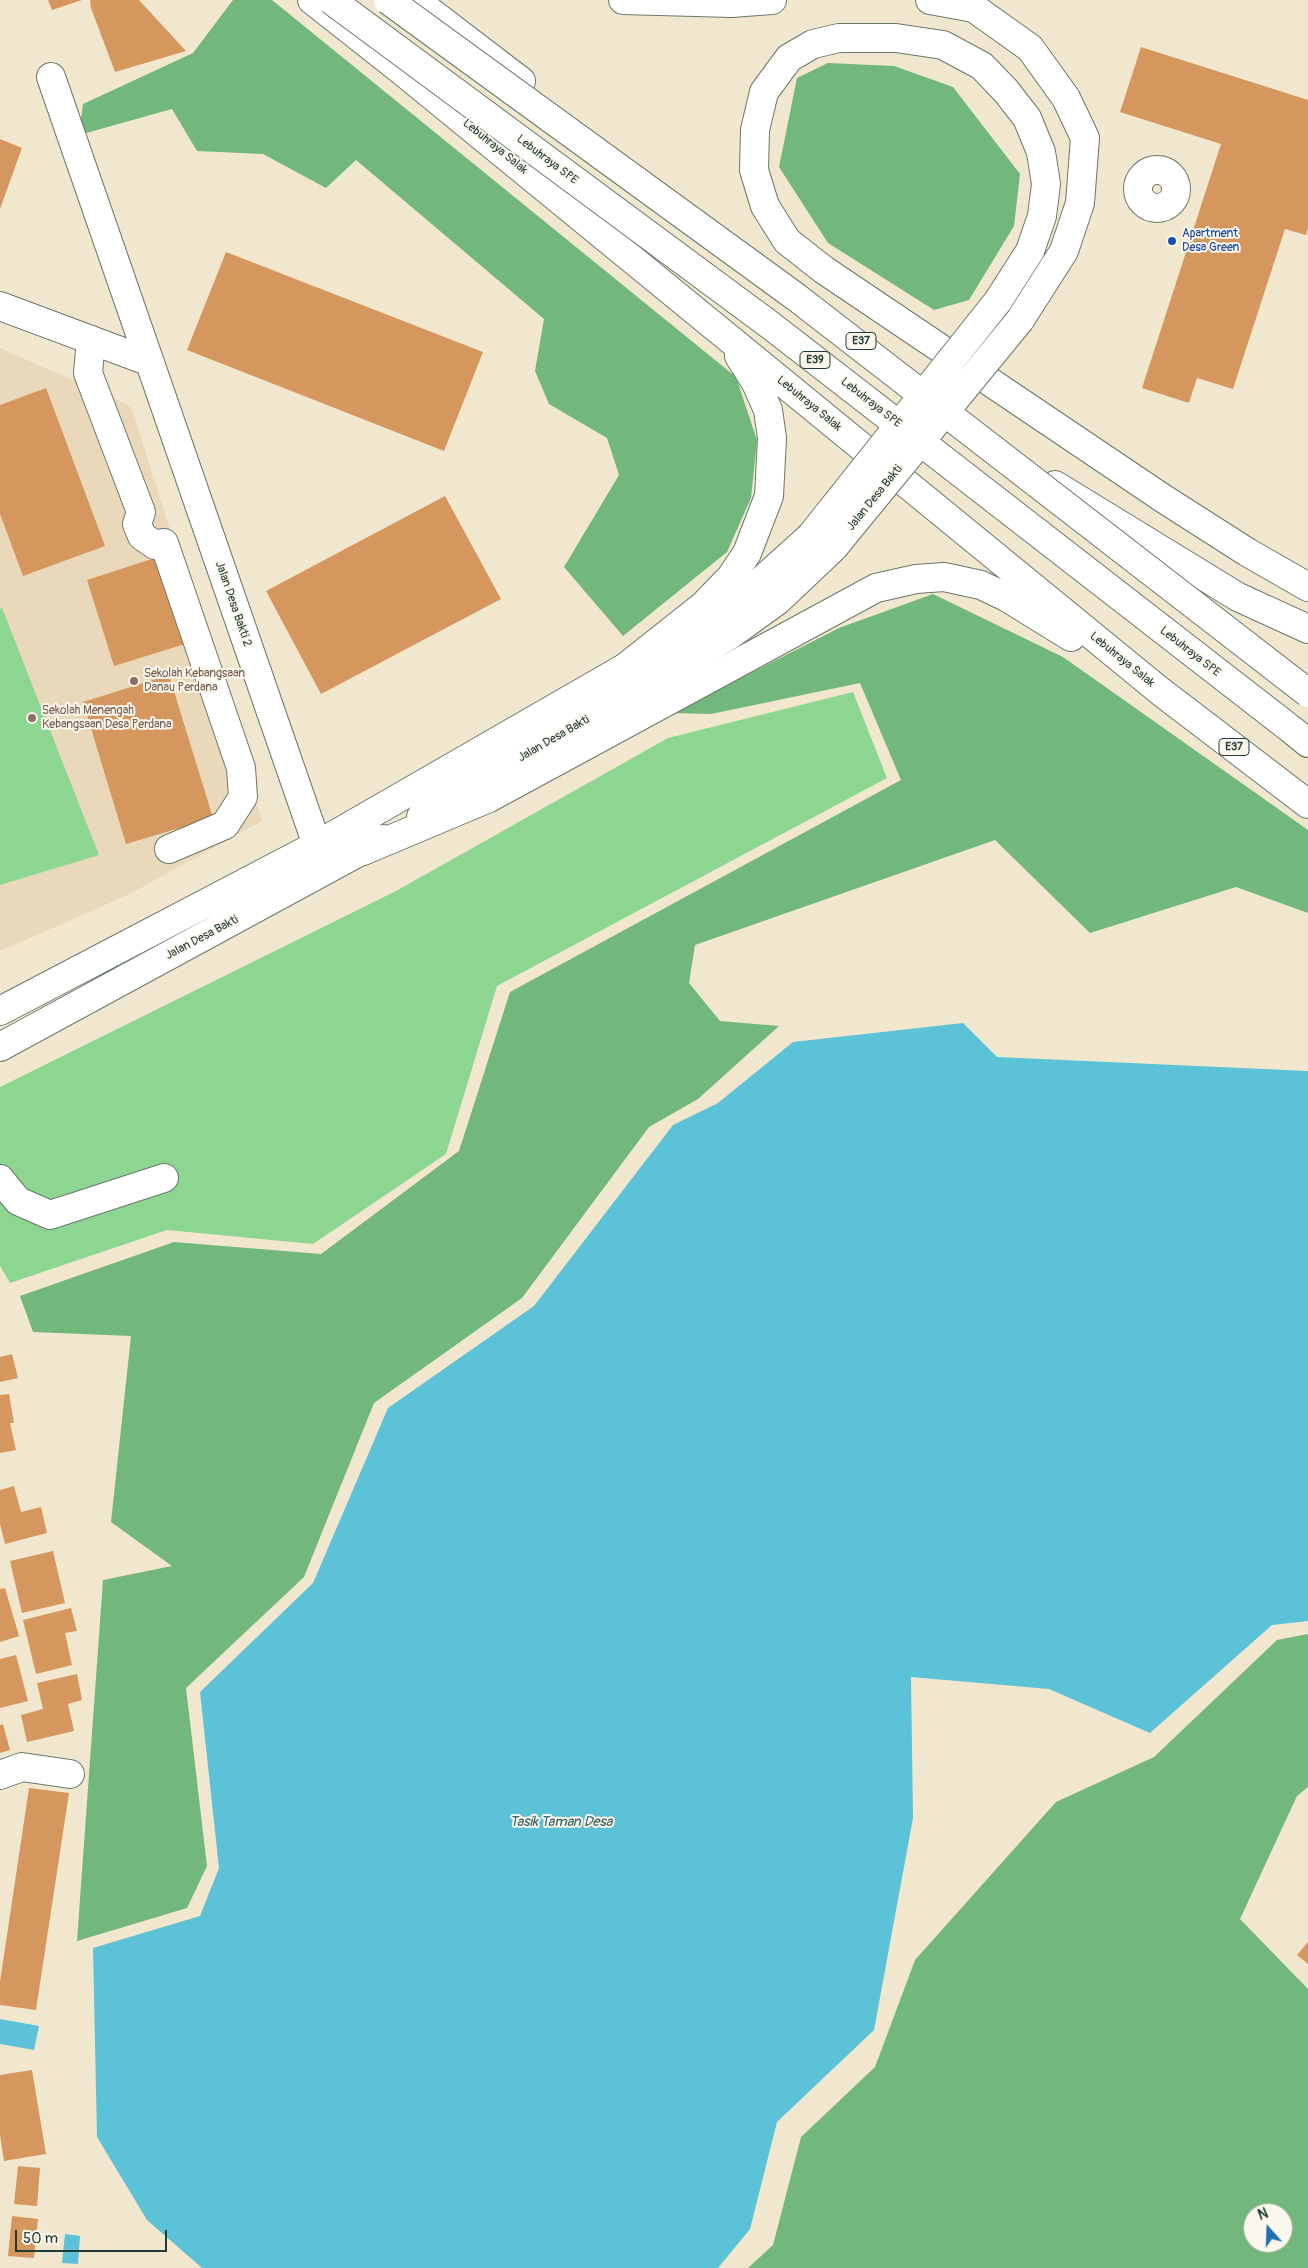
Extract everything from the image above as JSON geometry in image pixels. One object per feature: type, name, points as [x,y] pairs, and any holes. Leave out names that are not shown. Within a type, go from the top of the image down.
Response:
[{"type":"main road","name":"Lebuhraya Salak","points":[[312,0],[402,71],[1160,691],[1308,804]]},
{"type":"main road","name":"Lebuhraya SPE","points":[[331,0],[770,325],[1308,743]]},
{"type":"main road","points":[[388,0],[796,297],[1308,693]]},
{"type":"main road","name":"E37","points":[[416,0],[988,439],[1308,681]]},
{"type":"main road","points":[[623,0],[731,2],[772,0]]},
{"type":"main road","name":"Jalan Desa Bakti","points":[[0,1011],[317,845],[734,604],[760,582],[822,542],[1020,320],[1064,251],[1080,203],[1085,138],[1066,98],[1030,48],[974,8],[930,0]]},
{"type":"main road","name":"Jalan Desa Bakti","points":[[0,1047],[363,851],[730,635],[777,601],[822,542],[998,301],[1030,251],[1042,216],[1046,184],[1041,152],[1027,118],[1006,91],[982,66],[943,45],[896,38],[839,38],[813,44],[789,58],[764,92],[755,130],[754,170],[765,206],[787,241],[824,270],[1164,499],[1247,552],[1308,587]]},
{"type":"main road","name":"Jalan Desa Bakti 2","points":[[51,77],[317,845]]},
{"type":"main road","points":[[0,306],[150,362]]},
{"type":"main road","points":[[622,670],[704,605],[731,577],[747,552],[769,496],[772,438],[768,410],[756,383],[724,334]]},
{"type":"main road","points":[[90,340],[88,373],[141,512],[136,524],[142,536],[155,545],[164,543],[241,768],[243,797],[225,825],[168,849]]},
{"type":"main road","points":[[988,439],[1064,491],[1238,597],[1308,629]]},
{"type":"main road","points":[[363,851],[489,798],[876,588],[916,579],[944,577],[981,585],[1008,598],[1160,691]]},
{"type":"main road","points":[[0,1179],[18,1202],[50,1215],[164,1178]]},
{"type":"main road","points":[[0,1775],[22,1767],[70,1774]]},
{"type":"shaded area","name":"Sekolah Kebangsaan Danau Perdana","points":[[0,348],[131,406],[262,821],[128,895],[0,951]]},
{"type":"green space","points":[[233,0],[272,0],[736,377],[757,440],[751,498],[727,552],[623,636],[564,567],[619,475],[607,438],[549,404],[535,371],[544,319],[356,160],[326,188],[263,154],[197,151],[172,109],[79,135],[83,104],[193,53]]},
{"type":"green space","points":[[828,63],[894,66],[953,87],[1020,174],[1014,226],[969,300],[934,310],[828,243],[779,167],[797,78]]},
{"type":"green space","points":[[933,594],[1063,657],[1308,830],[1308,913],[1236,887],[1090,933],[995,840],[695,945],[689,983],[720,1021],[779,1026],[698,1099],[649,1127],[522,1298],[374,1403],[304,1577],[186,1688],[207,1866],[187,1908],[77,1941],[103,1580],[172,1566],[111,1522],[131,1336],[33,1332],[20,1296],[174,1242],[321,1254],[459,1151],[510,992],[901,780],[860,683],[711,714],[672,713],[839,628]]},
{"type":"green space","points":[[2,608],[99,855],[0,885],[0,609]]},
{"type":"green space","points":[[853,692],[887,778],[497,986],[446,1154],[313,1244],[167,1230],[10,1283],[0,1266],[0,1087],[396,891],[668,738]]},
{"type":"green space","points":[[1308,1634],[1308,1787],[1297,1796],[1240,1919],[1308,1989],[1308,2268],[748,2268],[773,2245],[801,2137],[875,2067],[915,1960],[1056,1802],[1154,1757],[1277,1640]]},
{"type":"water","name":"Tasik Taman Desa","points":[[963,1023],[997,1057],[1308,1071],[1308,1621],[1272,1625],[1150,1733],[1049,1689],[911,1677],[913,1818],[874,2030],[777,2122],[750,2229],[718,2268],[202,2268],[147,2220],[97,2137],[93,1948],[200,1916],[219,1868],[200,1692],[313,1583],[388,1408],[534,1306],[673,1125],[718,1103],[793,1042]]},
{"type":"water","points":[[0,2019],[39,2026],[34,2050],[0,2044]]},
{"type":"water","points":[[65,2234],[80,2236],[78,2264],[62,2263]]},
{"type":"building","points":[[48,0],[82,0],[52,10]]},
{"type":"building","points":[[90,0],[139,0],[186,51],[115,72],[91,8]]},
{"type":"building","points":[[1141,47],[1308,100],[1308,228],[1306,235],[1285,229],[1233,389],[1197,378],[1189,403],[1142,388],[1221,144],[1120,112]]},
{"type":"building","points":[[0,139],[22,148],[0,209]]},
{"type":"building","points":[[226,252],[483,352],[444,451],[187,350]]},
{"type":"building","points":[[46,388],[105,546],[23,576],[0,514],[0,405]]},
{"type":"building","points":[[445,496],[501,599],[321,694],[266,591]]},
{"type":"building","points":[[158,557],[185,644],[114,666],[87,580]]},
{"type":"building","points":[[169,675],[213,818],[126,844],[83,702]]},
{"type":"building","points":[[12,1354],[18,1378],[0,1382],[0,1357]]},
{"type":"building","points":[[9,1394],[14,1423],[10,1423],[16,1450],[0,1453],[0,1395]]},
{"type":"building","points":[[14,1486],[21,1512],[41,1507],[47,1533],[5,1544],[0,1524],[0,1490]]},
{"type":"building","points":[[53,1551],[65,1603],[22,1613],[10,1561]]},
{"type":"building","points":[[5,1588],[19,1636],[0,1642],[0,1589]]},
{"type":"building","points":[[71,1608],[77,1631],[65,1633],[72,1665],[36,1674],[23,1620]]},
{"type":"building","points":[[16,1655],[28,1701],[0,1708],[0,1659]]},
{"type":"building","points":[[77,1674],[82,1700],[68,1704],[74,1731],[27,1742],[21,1715],[43,1709],[37,1683]]},
{"type":"building","points":[[3,1724],[10,1750],[0,1753],[0,1725]]},
{"type":"building","points":[[29,1788],[69,1793],[36,2010],[0,2005],[0,1982]]},
{"type":"building","points":[[1308,1942],[1308,1964],[1297,1955]]},
{"type":"building","points":[[32,2070],[46,2154],[4,2161],[0,2135],[0,2075]]},
{"type":"building","points":[[18,2166],[40,2168],[37,2206],[14,2204]]},
{"type":"building","points":[[12,2216],[38,2219],[34,2258],[8,2256]]},
{"type":"place","name":"Apartment Desa Green","points":[[1172,241]]},
{"type":"place","name":"Sekolah Kebangsaan Danau Perdana","points":[[134,681]]},
{"type":"place","name":"Sekolah Menengah Kebangsaan Desa Perdana","points":[[32,718]]}]
